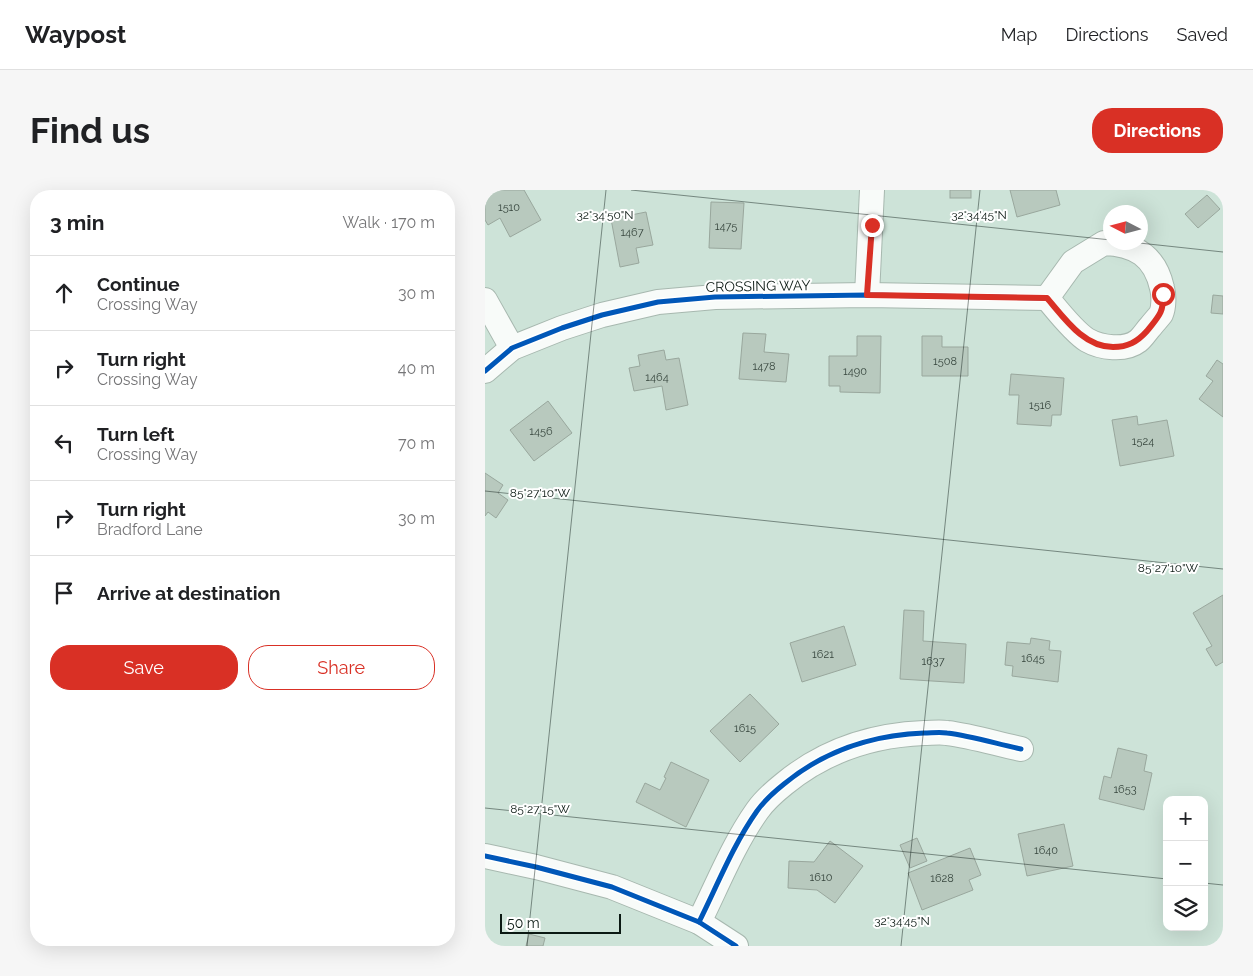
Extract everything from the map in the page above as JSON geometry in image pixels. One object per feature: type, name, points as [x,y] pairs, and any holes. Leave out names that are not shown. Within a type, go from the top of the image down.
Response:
[{"type":"street","points":[[867,295],[873,190]]},
{"type":"street","points":[[1104,243],[1122,244],[1139,251],[1152,263],[1160,278],[1164,295],[1161,313],[1138,341],[1121,347],[1103,347],[1086,340],[1047,298],[1073,262],[1104,243]]},
{"type":"street","name":"CROSSING WAY","points":[[485,371],[512,348],[562,328],[602,315],[658,302],[715,297],[867,295],[1047,298]]},
{"type":"street","points":[[485,300],[512,348]]},
{"type":"street","points":[[699,922],[738,844],[757,811],[770,796],[799,772],[831,754],[848,747],[885,737],[905,734],[946,733],[1021,749]]},
{"type":"street","points":[[485,856],[612,887],[699,922],[736,946]]},
{"type":"building","points":[[497,190],[524,190],[541,220],[510,237],[500,218],[488,225],[485,220],[485,197]]},
{"type":"building","points":[[950,190],[971,190],[971,198],[950,198]]},
{"type":"building","points":[[1010,190],[1056,190],[1060,205],[1017,217]]},
{"type":"building","points":[[1207,195],[1220,209],[1198,228],[1185,214]]},
{"type":"building","points":[[711,202],[744,203],[741,249],[709,248]]},
{"type":"building","points":[[646,212],[653,245],[636,248],[639,263],[620,267],[611,219]]},
{"type":"building","points":[[1213,295],[1223,296],[1223,314],[1211,313]]},
{"type":"building","points":[[743,333],[766,334],[764,352],[789,354],[786,382],[739,379]]},
{"type":"building","points":[[857,336],[881,336],[880,393],[840,392],[840,386],[829,386],[829,356],[857,356]]},
{"type":"building","points":[[922,336],[942,336],[942,347],[968,347],[968,376],[922,376]]},
{"type":"building","points":[[664,350],[666,360],[679,358],[688,405],[666,410],[662,386],[634,391],[629,368],[640,366],[638,355]]},
{"type":"building","points":[[1217,360],[1223,364],[1223,417],[1199,399],[1213,381],[1206,376]]},
{"type":"building","points":[[1011,374],[1064,378],[1061,415],[1052,415],[1051,426],[1017,424],[1019,395],[1009,395]]},
{"type":"building","points":[[548,401],[572,433],[534,461],[510,430]]},
{"type":"building","points":[[1137,416],[1138,425],[1167,420],[1174,456],[1120,466],[1112,420]]},
{"type":"building","points":[[485,473],[503,485],[498,493],[508,500],[496,518],[488,512],[485,516]]},
{"type":"building","points":[[1223,595],[1223,662],[1216,666],[1206,649],[1212,646],[1193,613]]},
{"type":"building","points":[[904,610],[924,611],[923,641],[966,644],[964,683],[900,679]]},
{"type":"building","points":[[844,626],[856,665],[802,682],[790,643]]},
{"type":"building","points":[[1031,638],[1050,641],[1049,650],[1061,651],[1058,682],[1012,676],[1013,666],[1005,665],[1007,642],[1030,644]]},
{"type":"building","points":[[750,694],[779,724],[740,762],[710,731]]},
{"type":"building","points":[[1118,748],[1147,755],[1144,771],[1152,773],[1144,810],[1099,799],[1104,776],[1111,778]]},
{"type":"building","points":[[671,762],[709,780],[686,827],[636,802],[645,783],[660,790]]},
{"type":"building","points":[[1064,824],[1073,866],[1027,876],[1018,834]]},
{"type":"building","points":[[917,838],[927,861],[910,868],[900,845]]},
{"type":"building","points":[[830,841],[863,866],[835,903],[817,890],[788,888],[789,861],[814,862]]},
{"type":"building","points":[[970,848],[981,875],[969,880],[973,890],[922,910],[908,873]]},
{"type":"building","points":[[529,934],[545,938],[543,946],[526,946]]},
{"type":"cycle path","points":[[485,371],[512,348],[562,328],[602,315],[658,302],[715,297],[867,295],[1047,298]]},
{"type":"cycle path","points":[[699,922],[733,852],[757,811],[780,787],[816,762],[868,741],[905,734],[956,734],[1021,749]]},
{"type":"cycle path","points":[[485,856],[612,887],[699,922],[736,946]]},
{"type":"route","points":[[872,225],[867,295],[1047,298],[1086,340],[1103,347],[1121,347],[1138,341],[1161,313],[1163,294]]}]
